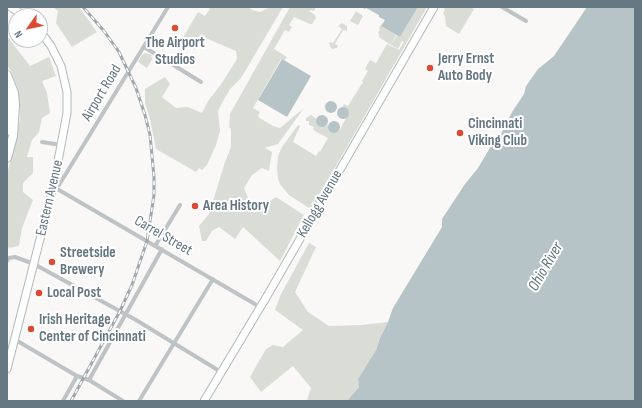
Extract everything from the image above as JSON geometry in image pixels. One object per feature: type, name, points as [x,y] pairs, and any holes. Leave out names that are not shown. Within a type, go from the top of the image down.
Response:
[{"type":"highway","points":[[7,75],[14,93],[15,105],[12,136],[7,158]]},
{"type":"highway","points":[[7,89],[9,107],[7,131]]},
{"type":"main road","name":"Kellogg Avenue","points":[[204,401],[434,7]]},
{"type":"main road","name":"Eastern Avenue","points":[[7,369],[53,188],[67,113],[65,82],[61,66],[48,43]]},
{"type":"street","name":"Airport Road","points":[[53,188],[58,185],[168,7]]},
{"type":"street","points":[[502,7],[526,21]]},
{"type":"street","points":[[144,47],[201,82]]},
{"type":"street","points":[[42,142],[62,145]]},
{"type":"street","name":"Carrel Street","points":[[53,188],[162,249],[260,307]]},
{"type":"street","points":[[155,246],[180,205]]},
{"type":"street","points":[[89,380],[162,249]]},
{"type":"street","points":[[8,259],[14,257],[34,264],[126,315],[221,372]]},
{"type":"street","points":[[139,401],[213,280]]},
{"type":"street","points":[[14,339],[77,376],[89,380],[123,401]]},
{"type":"street","points":[[63,401],[77,376]]},
{"type":"shaded area","points":[[53,7],[79,7],[97,32],[72,47],[56,23],[58,11]]},
{"type":"shaded area","points":[[208,7],[248,7],[252,10],[260,12],[270,7],[283,7],[241,78],[230,89],[223,101],[218,111],[220,131],[216,145],[207,165],[202,170],[199,168],[196,172],[156,149],[145,103],[145,89],[165,77],[170,84],[162,97],[176,108],[188,107],[202,113],[208,101],[222,83],[237,59],[236,51],[203,37],[195,50],[181,41],[198,12],[205,16],[210,9]]},
{"type":"shaded area","points":[[290,7],[316,7],[314,11],[309,11],[315,15],[316,18],[312,24],[310,24],[294,17],[289,25],[292,27],[289,32],[285,30],[274,49],[287,57],[284,61],[281,59],[253,108],[260,112],[258,117],[273,126],[280,128],[304,108],[278,144],[265,148],[272,152],[269,171],[262,168],[252,175],[244,188],[250,203],[267,203],[276,197],[304,215],[280,261],[243,227],[235,239],[219,227],[212,231],[206,241],[202,241],[199,226],[209,214],[231,147],[231,129],[229,127],[230,114]]},
{"type":"shaded area","points":[[418,7],[427,7],[312,208],[309,208],[289,195],[280,184],[277,168],[278,156],[282,147],[298,125],[300,126],[293,142],[316,156],[319,151],[320,152],[328,138],[313,130],[314,127],[309,125],[309,121],[306,121],[306,118],[311,115],[326,126],[328,124],[328,126],[340,130],[346,118],[343,107],[344,104],[348,106],[363,83],[362,81],[368,71],[365,69],[370,60],[376,63],[387,44],[399,50],[404,42],[402,41],[398,49],[391,45],[397,35],[400,37]]},
{"type":"shaded area","points":[[442,7],[470,7],[474,9],[459,34],[446,26],[445,16],[443,14],[445,9]]},
{"type":"shaded area","points":[[356,11],[363,16],[358,25],[350,21]]},
{"type":"shaded area","points":[[342,23],[347,26],[347,31],[343,30],[335,44],[338,46],[337,48],[332,49],[329,43],[333,43],[342,29],[338,26]]},
{"type":"shaded area","points":[[382,23],[381,26],[396,35],[391,45],[379,37],[379,28]]},
{"type":"shaded area","points":[[7,36],[8,48],[16,48],[30,66],[49,57],[56,76],[42,81],[47,93],[50,113],[42,118],[39,132],[32,140],[27,157],[33,157],[33,173],[23,183],[23,192],[33,200],[22,228],[19,246],[9,248],[7,245],[7,173],[14,150],[20,119],[18,89],[7,65]]},
{"type":"shaded area","points":[[145,53],[152,55],[151,57],[153,58],[147,68],[138,62]]},
{"type":"shaded area","points":[[309,243],[316,247],[295,292],[308,312],[329,326],[362,325],[388,322],[376,350],[358,379],[359,387],[347,401],[304,401],[307,400],[311,388],[293,366],[261,392],[250,377],[266,349],[273,345],[283,347],[303,330],[275,310],[281,294]]},
{"type":"water","points":[[362,7],[418,7],[400,37],[381,26],[385,20],[379,17],[379,15]]},
{"type":"water","name":"Ohio River","points":[[587,7],[635,7],[635,401],[347,401],[359,387],[358,379],[376,350],[393,308],[442,227],[442,219],[465,184],[478,168],[491,146],[501,134],[512,112],[524,94],[526,86],[538,69],[554,56]]},
{"type":"water","points":[[282,59],[311,76],[287,117],[258,100]]},
{"type":"water","points":[[329,101],[333,101],[337,107],[333,113],[329,113],[325,109],[325,105]]},
{"type":"water","points":[[341,107],[345,107],[349,113],[345,119],[341,119],[337,115],[337,111]]},
{"type":"water","points":[[324,115],[327,116],[327,126],[320,127],[317,126],[316,119],[317,116]]},
{"type":"water","points":[[332,121],[336,121],[340,127],[336,133],[332,133],[328,129],[328,125]]},
{"type":"railway","points":[[71,401],[120,311],[132,285],[147,241],[154,195],[150,135],[136,88],[119,52],[104,31],[83,7]]},
{"type":"place","name":"The Airport Studios","points":[[175,28]]},
{"type":"place","name":"Jerry Ernst Auto Body","points":[[430,68]]},
{"type":"place","name":"Cincinnati Viking Club","points":[[460,133]]},
{"type":"place","name":"Area History","points":[[195,206]]},
{"type":"place","name":"Streetside Brewery","points":[[52,262]]},
{"type":"place","name":"Local Post","points":[[39,293]]},
{"type":"place","name":"Irish Heritage Center of Cincinnati","points":[[31,329]]}]
